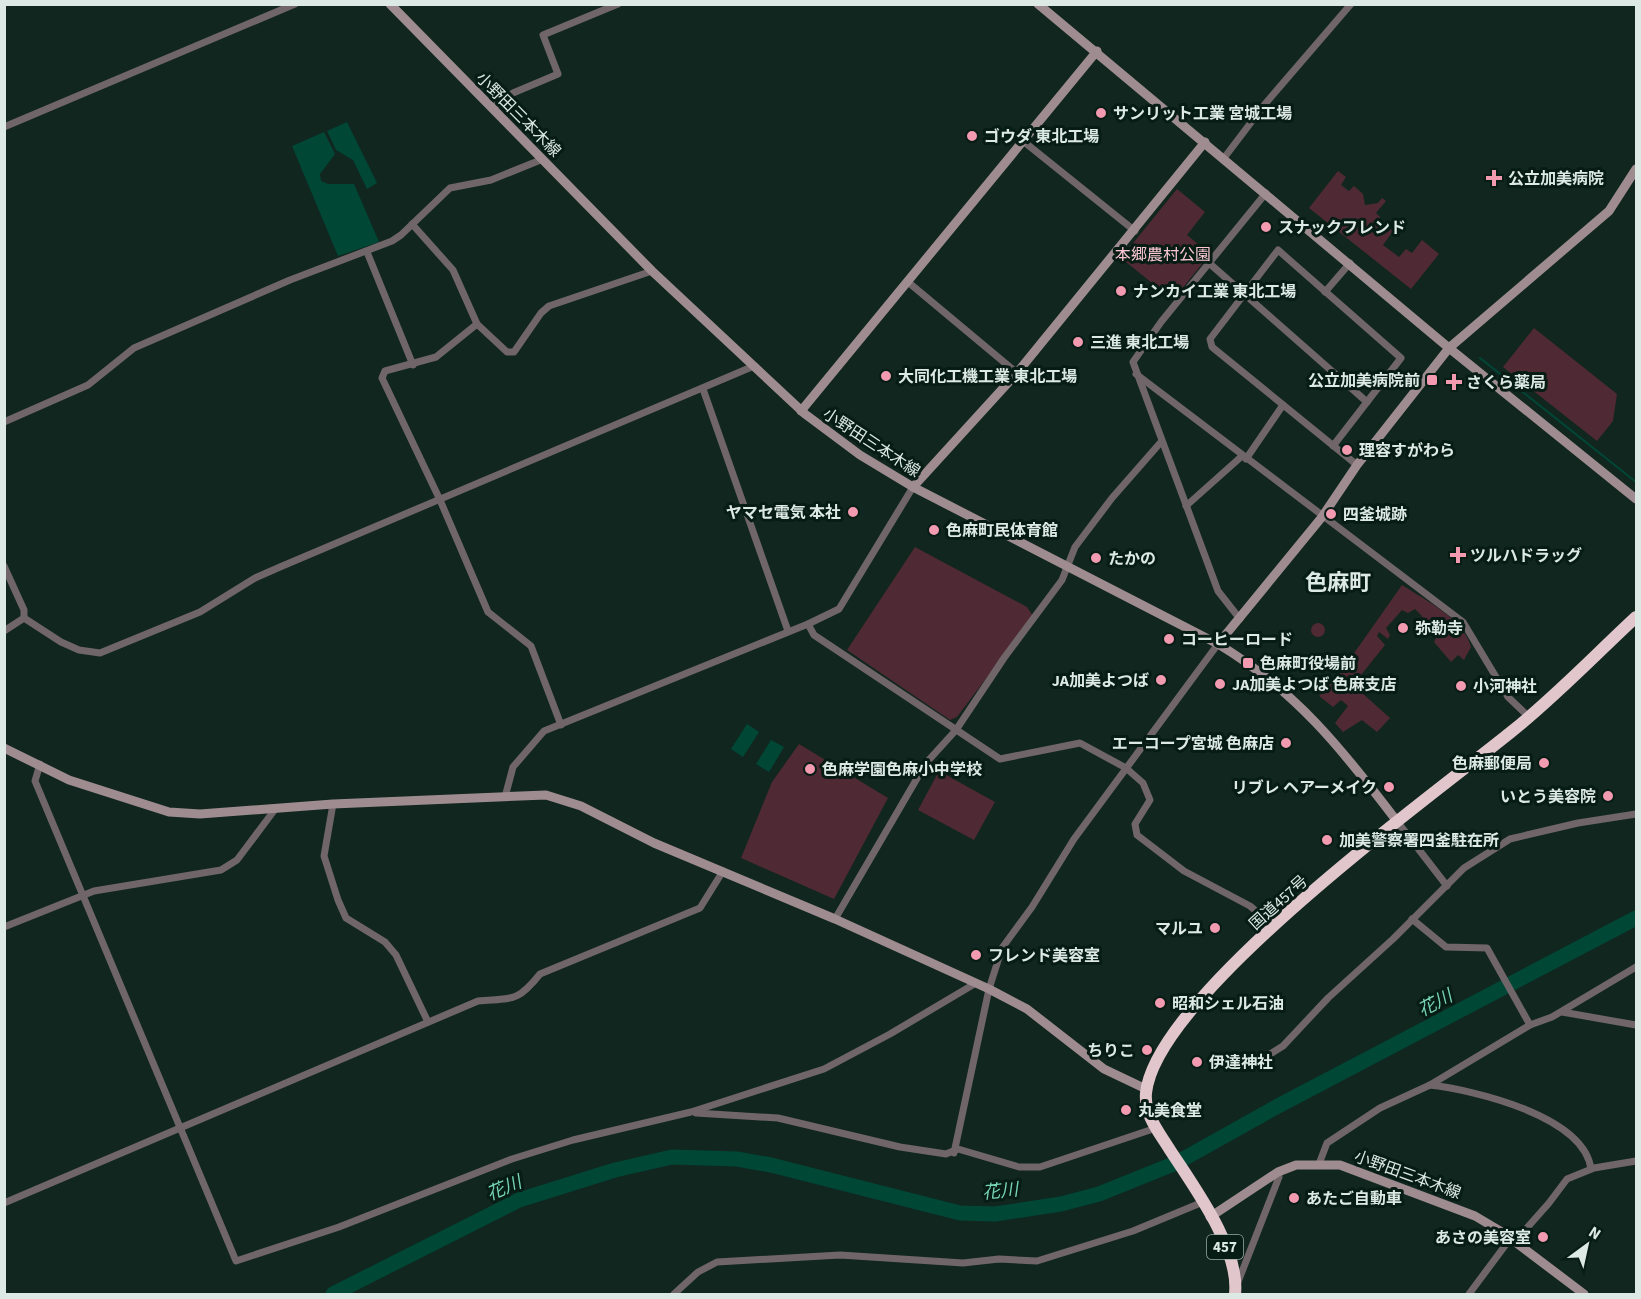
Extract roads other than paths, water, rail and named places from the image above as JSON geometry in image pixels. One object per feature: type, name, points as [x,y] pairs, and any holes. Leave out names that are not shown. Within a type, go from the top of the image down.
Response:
[{"type":"highway","name":"国道457号","points":[[1146,1089],[1158,1061],[1195,1008],[1235,963],[1369,841],[1529,717],[1636,617]]},
{"type":"highway","name":"457","points":[[1146,1089],[1145,1108],[1203,1202],[1229,1256],[1236,1289]]},
{"type":"street","points":[[4,127],[295,4]]},
{"type":"street","name":"小野田三本木線","points":[[390,4],[652,271],[801,411],[860,455],[913,487],[1218,644],[1256,667],[1294,700],[1342,749],[1396,820]]},
{"type":"street","points":[[492,108],[513,93],[558,74],[543,35],[618,4]]},
{"type":"street","points":[[1038,4],[1097,51],[1449,348],[1636,499]]},
{"type":"street","points":[[1224,158],[1265,104],[1347,6]]},
{"type":"street","points":[[801,411],[1097,51]]},
{"type":"street","points":[[1023,141],[1135,231]]},
{"type":"street","points":[[505,797],[510,774],[517,761],[540,734],[808,624],[839,609],[913,487],[1017,373],[1135,231],[1204,142]]},
{"type":"street","points":[[4,422],[87,385],[134,348],[290,280],[367,252],[401,235],[450,188],[491,180],[543,159]]},
{"type":"street","points":[[954,1153],[989,989],[1002,948],[1032,907],[1074,839],[1218,644],[1322,517],[1357,465],[1449,348],[1609,211],[1636,169]]},
{"type":"street","points":[[1240,619],[1218,591],[1133,362],[1161,322],[1266,193]]},
{"type":"street","points":[[412,224],[453,270],[477,324],[507,352],[514,352],[541,313],[549,306],[652,271]]},
{"type":"street","points":[[1333,446],[1401,358],[1278,250],[1210,339],[1212,347],[1333,446],[1357,465]]},
{"type":"street","points":[[367,252],[413,365]]},
{"type":"street","points":[[1209,263],[1366,402]]},
{"type":"street","points":[[1325,292],[1350,263]]},
{"type":"street","points":[[908,282],[1017,373]]},
{"type":"street","points":[[477,324],[436,357],[386,371],[382,378],[440,500],[488,612],[531,646],[561,725]]},
{"type":"street","points":[[24,618],[70,646],[93,654],[100,653],[200,612],[255,578],[280,567],[754,366]]},
{"type":"street","points":[[1136,374],[1463,622],[1508,697],[1529,717]]},
{"type":"street","points":[[703,389],[788,631]]},
{"type":"street","points":[[1186,506],[1244,457],[1283,405]]},
{"type":"street","points":[[835,919],[926,763],[956,730],[1004,658],[1062,580],[1073,549],[1099,514],[1161,442]]},
{"type":"street","points":[[4,567],[24,610],[24,618]]},
{"type":"street","points":[[4,631],[24,618]]},
{"type":"street","points":[[808,624],[814,635],[1000,759],[1080,743],[1126,768],[1143,783],[1150,800],[1135,824],[1137,835],[1184,871],[1250,906],[1275,927]]},
{"type":"street","points":[[4,748],[69,780],[169,812],[200,814],[333,804],[546,795],[581,806],[654,843],[835,919],[989,989],[1027,1009],[1104,1069],[1146,1089]]},
{"type":"street","points":[[40,764],[35,781],[236,1261],[339,1227],[512,1159],[573,1140],[691,1112],[824,1069],[890,1034],[976,983]]},
{"type":"street","points":[[333,804],[324,856],[338,900],[346,918],[385,942],[396,955],[428,1022]]},
{"type":"street","points":[[4,927],[83,894],[221,870],[237,860],[276,808]]},
{"type":"street","points":[[1256,1063],[1283,1046],[1328,998],[1464,868],[1510,839],[1578,823],[1636,814]]},
{"type":"street","points":[[1396,820],[1446,886]]},
{"type":"street","points":[[4,1203],[478,1001],[513,998],[525,993],[540,974],[700,908],[723,871]]},
{"type":"street","points":[[1412,919],[1446,947],[1484,946],[1491,954],[1528,1022]]},
{"type":"street","points":[[1319,1164],[1327,1143],[1380,1108],[1430,1085],[1528,1022],[1562,1012],[1636,968]]},
{"type":"street","points":[[1562,1012],[1636,1026]]},
{"type":"street","points":[[1430,1085],[1467,1090],[1537,1114],[1560,1128],[1581,1147],[1591,1169]]},
{"type":"street","points":[[691,1112],[778,1118],[900,1147],[946,1154],[954,1153],[958,1149],[1019,1167],[1040,1167],[1156,1128]]},
{"type":"street","points":[[1469,1294],[1510,1239],[1526,1229],[1550,1203],[1567,1179],[1591,1169],[1636,1161]]},
{"type":"street","name":"小野田三本木線","points":[[1210,1217],[1278,1172],[1296,1165],[1319,1164],[1357,1170],[1474,1215],[1584,1294]]},
{"type":"street","points":[[1236,1289],[1279,1177],[1278,1172]]},
{"type":"street","points":[[674,1294],[698,1272],[717,1262],[840,1255],[963,1263],[999,1259],[1037,1261],[1133,1231],[1203,1202]]},
{"type":"waterway","points":[[1480,358],[1636,482]]},
{"type":"waterway","name":"花川","points":[[333,1294],[519,1200],[615,1170],[672,1157],[737,1159],[771,1165],[960,1213],[995,1214],[1061,1204],[1099,1194],[1176,1163],[1278,1106],[1636,918]]},
{"type":"place","name":"サンリット工業 宮城工場","points":[[1101,113]]},
{"type":"place","name":"ゴウダ 東北工場","points":[[972,136]]},
{"type":"place","name":"公立加美病院","points":[[1494,178]]},
{"type":"place","name":"スナックフレンド","points":[[1266,227]]},
{"type":"place","name":"ナンカイ工業 東北工場","points":[[1121,291]]},
{"type":"place","name":"三進 東北工場","points":[[1078,342]]},
{"type":"place","name":"大同化工機工業 東北工場","points":[[886,376]]},
{"type":"place","name":"公立加美病院前","points":[[1432,380]]},
{"type":"place","name":"さくら薬局","points":[[1454,382]]},
{"type":"place","name":"理容すがわら","points":[[1347,450]]},
{"type":"place","name":"ヤマセ電気 本社","points":[[853,512]]},
{"type":"place","name":"四釜城跡","points":[[1331,514]]},
{"type":"place","name":"色麻町民体育館","points":[[934,530]]},
{"type":"place","name":"ツルハドラッグ","points":[[1458,555]]},
{"type":"place","name":"たかの","points":[[1096,558]]},
{"type":"place","name":"弥勒寺","points":[[1403,628]]},
{"type":"place","name":"コーヒーロード","points":[[1169,639]]},
{"type":"place","name":"色麻町役場前","points":[[1248,663]]},
{"type":"place","name":"JA加美よつば","points":[[1161,680]]},
{"type":"place","name":"JA加美よつば 色麻支店","points":[[1220,684]]},
{"type":"place","name":"小河神社","points":[[1461,686]]},
{"type":"place","name":"エーコープ宮城 色麻店","points":[[1286,743]]},
{"type":"place","name":"色麻郵便局","points":[[1544,763]]},
{"type":"place","name":"色麻学園色麻小中学校","points":[[810,769]]},
{"type":"place","name":"リブレ ヘアーメイク","points":[[1389,787]]},
{"type":"place","name":"いとう美容院","points":[[1608,796]]},
{"type":"place","name":"加美警察署四釜駐在所","points":[[1327,840]]},
{"type":"place","name":"マルユ","points":[[1215,928]]},
{"type":"place","name":"フレンド美容室","points":[[976,955]]},
{"type":"place","name":"昭和シェル石油","points":[[1160,1003]]},
{"type":"place","name":"ちりこ","points":[[1147,1050]]},
{"type":"place","name":"伊達神社","points":[[1197,1062]]},
{"type":"place","name":"丸美食堂","points":[[1126,1110]]},
{"type":"place","name":"あたご自動車","points":[[1294,1198]]},
{"type":"place","name":"あさの美容室","points":[[1543,1237]]},
{"type":"district","name":"色麻町","points":[[1338,582]]},
{"type":"park label","name":"本郷農村公園","points":[[1163,254]]}]
